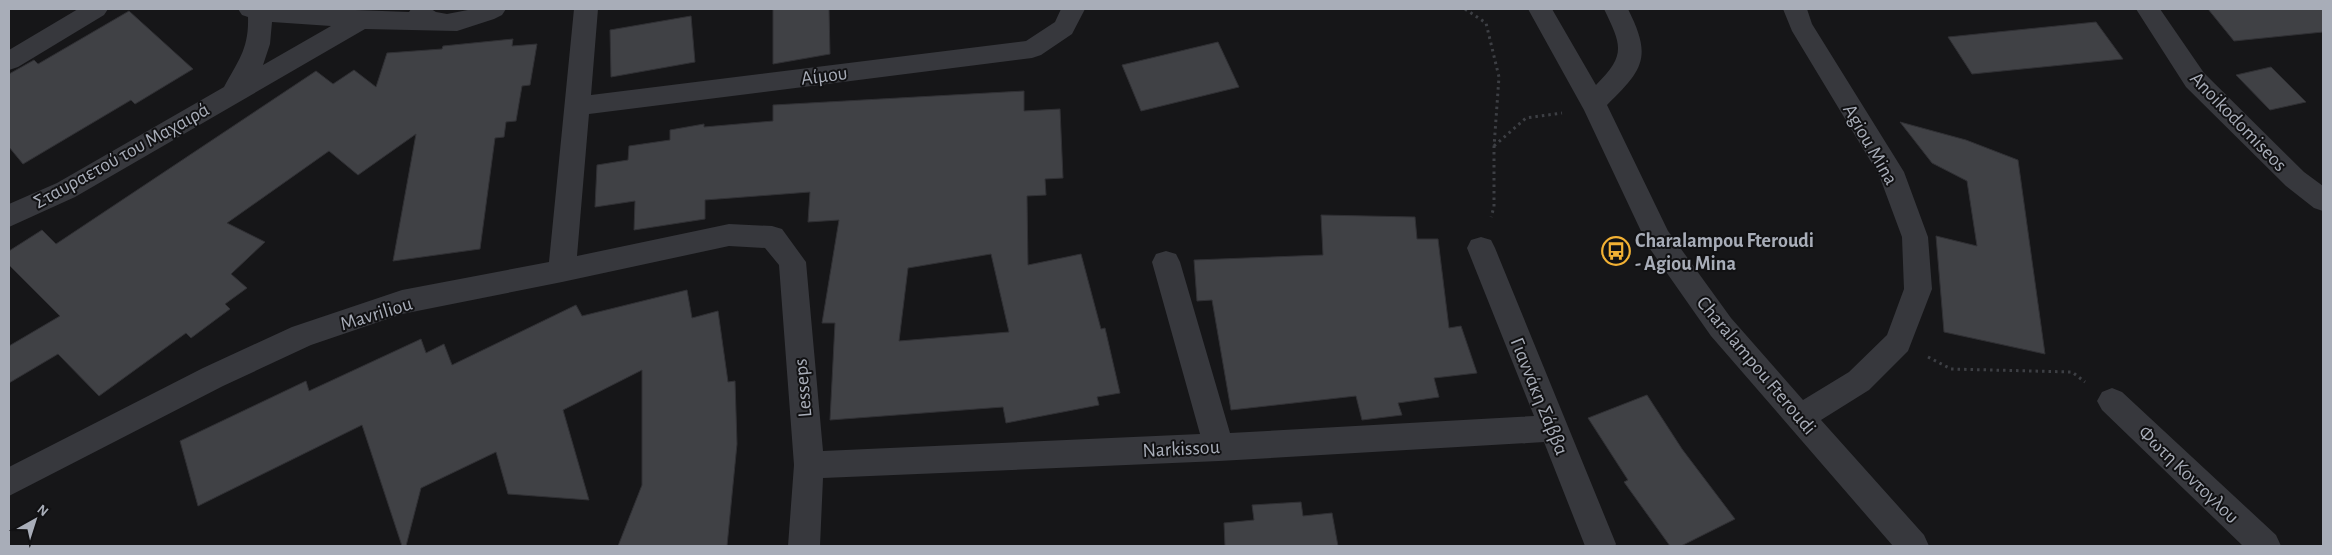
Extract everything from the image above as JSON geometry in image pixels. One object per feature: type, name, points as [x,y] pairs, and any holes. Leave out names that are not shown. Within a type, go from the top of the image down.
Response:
[{"type":"street","points":[[9,61],[96,9]]},
{"type":"street","points":[[416,9],[424,17],[437,21]]},
{"type":"street","points":[[255,10],[361,20],[437,21],[467,20],[494,9]]},
{"type":"street","points":[[562,271],[586,9]]},
{"type":"street","name":"Charalampou Fteroudi","points":[[1540,9],[1593,103],[1658,238],[1721,327],[1913,546]]},
{"type":"street","points":[[1593,103],[1619,78],[1632,54],[1628,33],[1616,9]]},
{"type":"street","name":"Agiou Mina","points":[[1795,9],[1800,26],[1892,172],[1915,237],[1918,289],[1898,342],[1859,381],[1801,417]]},
{"type":"street","name":"Anoikodomiseos","points":[[2148,9],[2195,80],[2295,179],[2323,200]]},
{"type":"street","name":"Σταυραετού του Μαχαιρά","points":[[232,93],[252,65],[261,36],[255,10]]},
{"type":"street","name":"Αίμου","points":[[578,106],[1032,49],[1068,18]]},
{"type":"street","name":"Σταυραετού του Μαχαιρά","points":[[9,216],[66,190],[361,20]]},
{"type":"street","name":"Mavriliou","points":[[9,482],[213,377],[302,336],[402,302],[562,271],[729,235],[772,237]]},
{"type":"street","name":"Lesseps","points":[[772,237],[792,262],[808,465],[804,546]]},
{"type":"street","name":"Γιαννάκη Σάββα","points":[[1481,248],[1600,544]]},
{"type":"street","points":[[1166,262],[1219,447]]},
{"type":"street","name":"Φωτη Κοντογλου","points":[[2112,401],[2265,546]]},
{"type":"street","name":"Narkissou","points":[[808,465],[1219,447],[1553,428]]},
{"type":"path","points":[[1465,9],[1486,23],[1499,78],[1495,120],[1494,208]]},
{"type":"path","points":[[1494,147],[1526,118]]},
{"type":"path","points":[[1898,342],[1951,369],[2072,372],[2112,401]]},
{"type":"building","points":[[773,9],[829,9],[830,54],[773,64]]},
{"type":"building","points":[[2208,9],[2323,9],[2323,32],[2234,41]]},
{"type":"building","points":[[129,11],[193,69],[135,104],[131,100],[23,164],[9,147],[9,74],[34,60],[38,64]]},
{"type":"building","points":[[691,16],[695,62],[611,77],[610,30]]},
{"type":"building","points":[[2096,22],[2123,59],[1972,74],[1948,37]]},
{"type":"building","points":[[513,39],[512,46],[537,44],[530,85],[522,86],[516,121],[506,122],[504,137],[495,138],[480,249],[393,261],[416,134],[358,175],[329,151],[227,223],[265,242],[231,274],[247,288],[225,304],[230,309],[191,338],[186,333],[99,396],[58,354],[9,383],[9,346],[60,316],[9,265],[9,251],[42,230],[56,244],[316,71],[333,84],[354,70],[376,87],[387,53],[442,49],[443,46]]},
{"type":"building","points":[[1218,42],[1239,87],[1141,111],[1122,65]]},
{"type":"building","points":[[2271,67],[2306,102],[2270,110],[2236,75]]},
{"type":"building","points":[[1024,91],[1024,111],[1060,109],[1063,178],[1045,179],[1046,195],[1027,196],[1028,265],[1081,254],[1101,329],[1105,328],[1120,393],[1097,397],[1099,405],[1006,423],[1003,407],[830,420],[835,323],[822,323],[839,220],[808,222],[810,192],[705,200],[705,219],[634,230],[635,201],[595,207],[597,165],[628,160],[629,146],[670,140],[670,130],[704,124],[704,127],[773,121],[773,105]],"holes":[[[991,254],[1009,332],[899,341],[908,268]]]},
{"type":"building","points":[[1900,122],[1966,140],[2018,160],[2045,354],[1944,332],[1936,236],[1977,246],[1967,181],[1932,163]]},
{"type":"building","points":[[1321,215],[1415,217],[1417,239],[1438,239],[1449,328],[1461,326],[1477,373],[1434,378],[1439,397],[1398,403],[1402,415],[1362,420],[1356,396],[1231,410],[1212,300],[1197,301],[1194,260],[1323,255]]},
{"type":"building","points":[[687,290],[692,318],[718,311],[728,382],[735,381],[737,444],[727,546],[618,546],[642,485],[642,370],[563,410],[589,500],[508,494],[496,452],[421,488],[406,546],[402,546],[362,425],[198,506],[180,441],[306,381],[309,391],[421,339],[426,353],[444,344],[452,365],[576,305],[582,316]]},
{"type":"building","points":[[1647,395],[1682,449],[1735,519],[1681,546],[1670,546],[1624,482],[1628,480],[1588,418]]},
{"type":"building","points":[[1301,502],[1303,516],[1332,513],[1338,546],[1225,546],[1224,523],[1254,520],[1252,505]]},
{"type":"place","name":"Charalampou Fteroudi - Agiou Mina","points":[[1616,251]]}]
